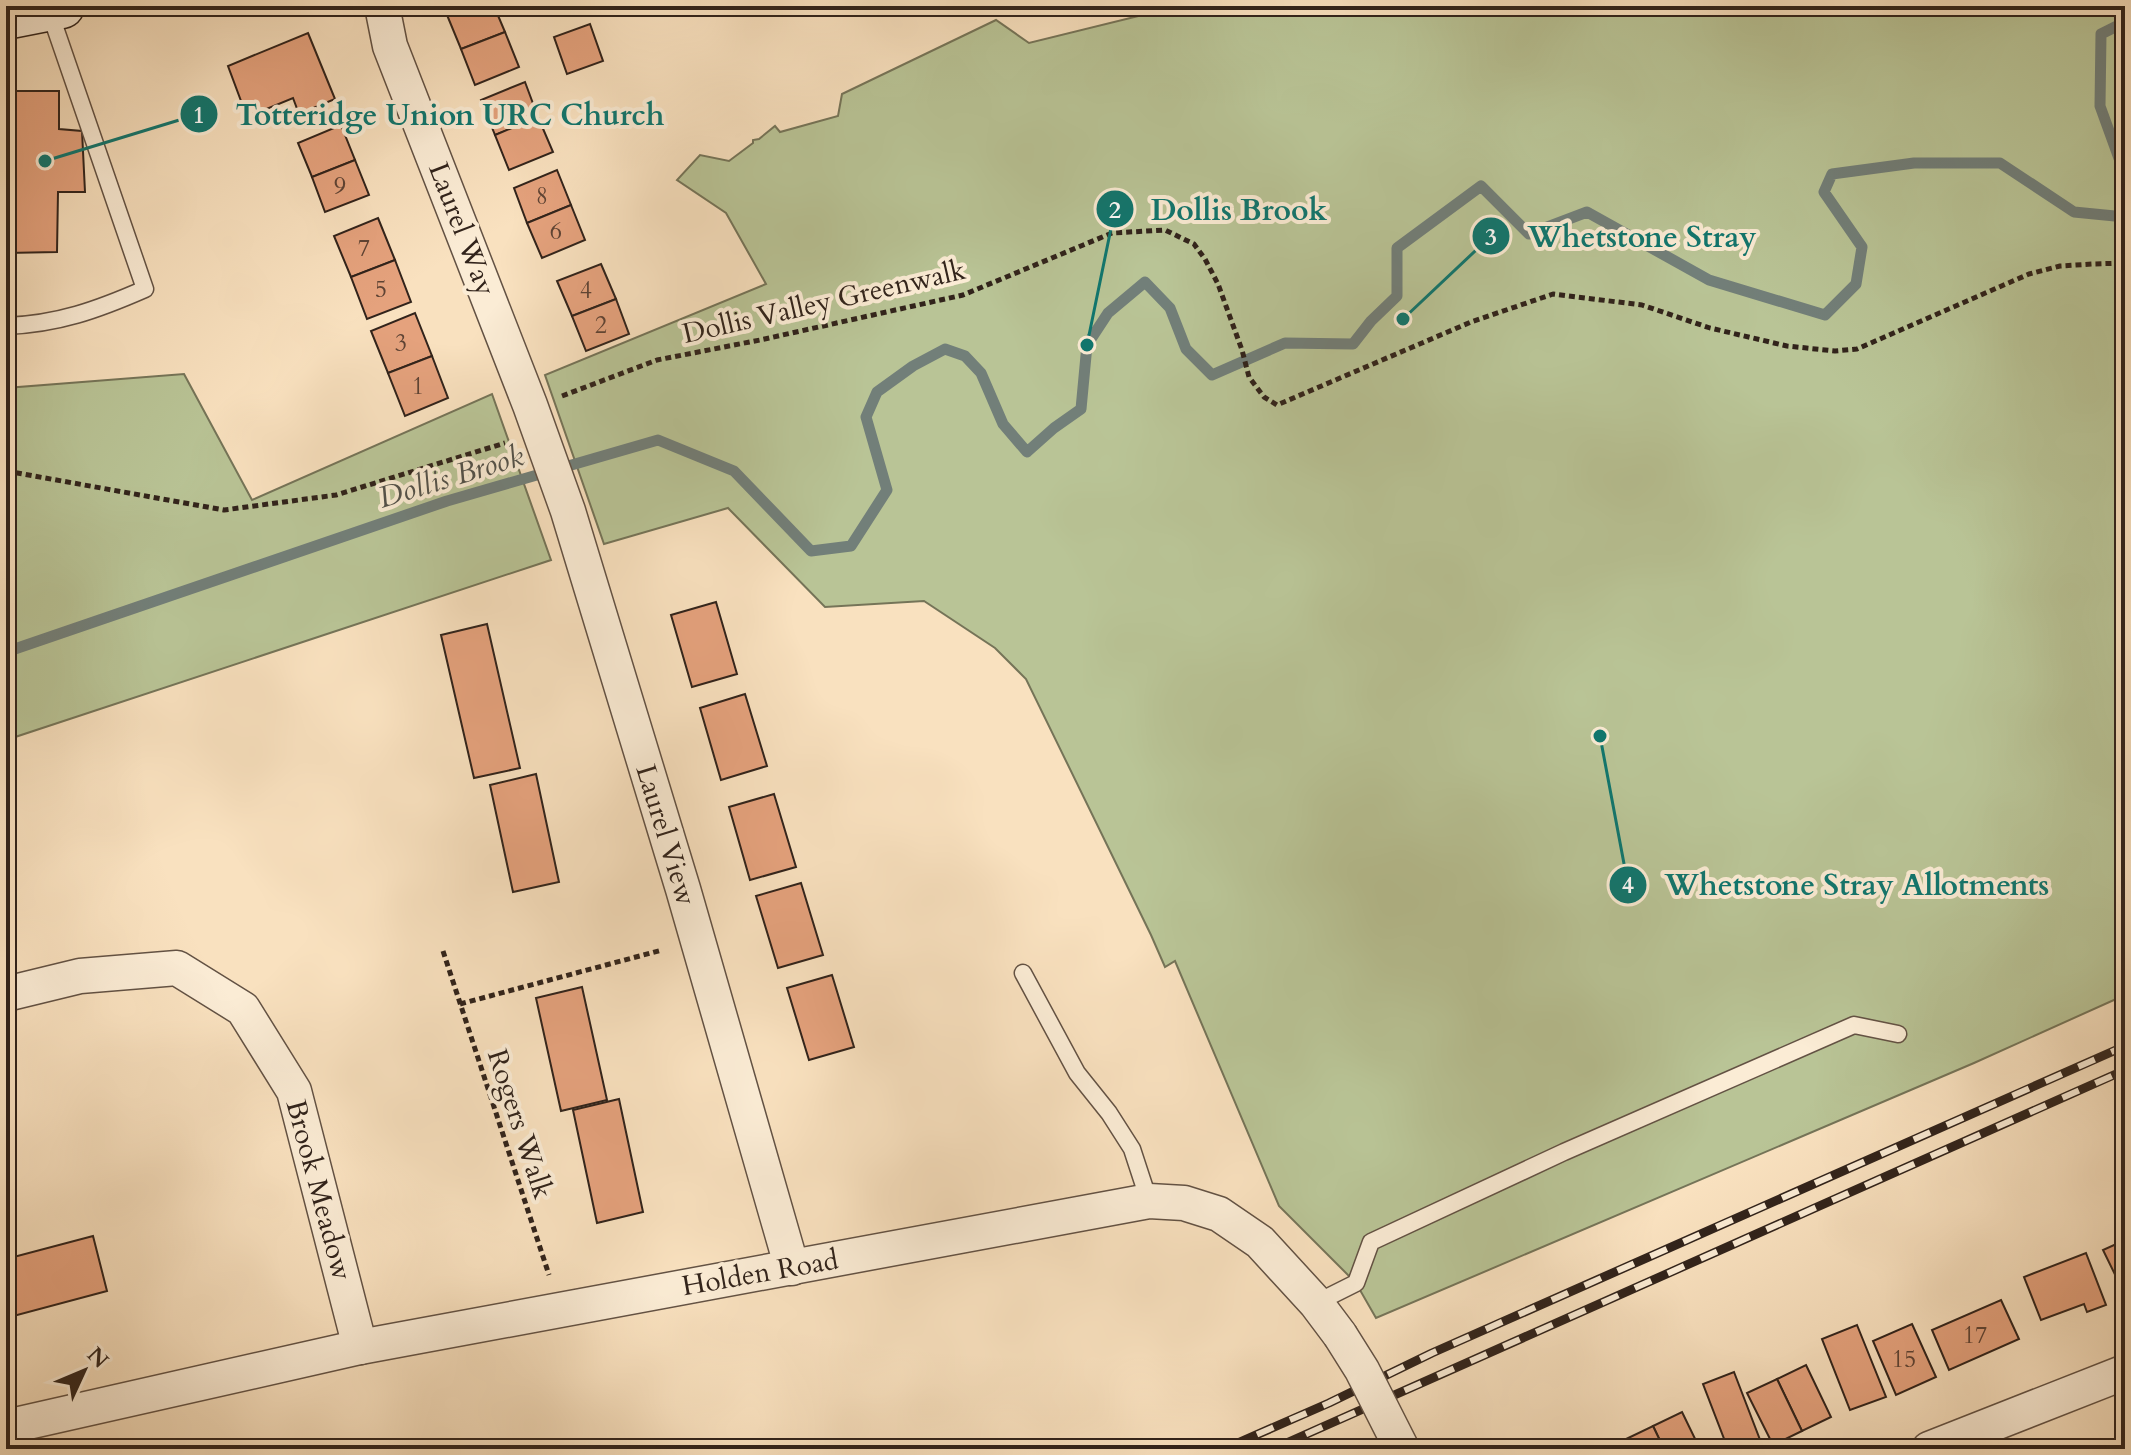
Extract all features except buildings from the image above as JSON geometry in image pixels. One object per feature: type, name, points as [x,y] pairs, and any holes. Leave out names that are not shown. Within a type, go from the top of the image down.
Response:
[{"type":"street","name":"Laurel Way","points":[[382,6],[390,46],[540,431]]},
{"type":"street","points":[[6,17],[55,8]]},
{"type":"street","name":"Laurel View","points":[[540,431],[568,511],[698,941],[792,1268]]},
{"type":"street","name":"Brook Meadow","points":[[6,994],[80,976],[177,968],[243,1009],[294,1091],[360,1347]]},
{"type":"street","name":"Holden Road","points":[[6,1427],[360,1347],[1149,1201],[1184,1203],[1219,1214],[1260,1242],[1316,1303],[1340,1335],[1362,1370],[1402,1449]]},
{"type":"street","points":[[1929,1449],[2125,1372]]},
{"type":"lane","points":[[6,326],[35,325],[97,310],[145,289],[55,8]]},
{"type":"lane","points":[[1023,973],[1077,1073],[1109,1113],[1132,1149],[1149,1201]]},
{"type":"lane","points":[[1316,1303],[1356,1283],[1371,1242],[1564,1152],[1854,1025],[1898,1034]]},
{"type":"path","name":"Dollis Valley Greenwalk","points":[[6,471],[224,510],[336,495],[540,431],[554,399],[657,360],[963,295],[1112,233],[1165,230],[1194,244],[1218,284],[1249,377],[1264,397],[1277,405],[1471,322],[1553,294],[1642,305],[1710,328],[1787,346],[1835,351],[1857,349],[2029,274],[2060,266],[2125,263]]},
{"type":"path","points":[[460,1004],[698,941]]},
{"type":"path","name":"Rogers Walk","points":[[443,951],[560,1310]]},
{"type":"green space","points":[[1179,6],[2125,6],[2125,995],[1974,1063],[1376,1318],[1356,1283],[1279,1206],[1175,961],[1165,967],[1026,679],[995,648],[924,601],[825,607],[728,508],[604,544],[545,375],[766,284],[726,213],[677,180],[700,155],[729,161],[775,126],[780,132],[838,116],[842,94],[996,20],[1029,43]]},
{"type":"green space","points":[[184,374],[252,500],[492,394],[551,560],[6,740],[6,388]]},
{"type":"waterway","name":"Dollis Brook","points":[[2125,22],[2101,34],[2100,106],[2125,175]]},
{"type":"waterway","name":"Dollis Brook","points":[[6,652],[447,501],[658,440],[734,471],[811,551],[851,546],[887,490],[866,417],[877,392],[913,366],[945,349],[965,356],[981,373],[1003,424],[1027,452],[1081,409],[1087,345],[1108,313],[1145,282],[1170,308],[1186,349],[1212,375],[1285,343],[1353,344],[1397,296],[1397,248],[1481,186],[1529,234],[1587,212],[1709,280],[1825,315],[1856,284],[1862,247],[1824,192],[1832,174],[1914,163],[2000,163],[2074,212],[2125,217]]},
{"type":"railway","points":[[1224,1449],[1432,1353],[2125,1046]]},
{"type":"railway","points":[[1273,1449],[2125,1070]]},
{"type":"place","name":"Totteridge Union URC Church","points":[[45,161]]},
{"type":"place","name":"Whetstone Stray","points":[[1403,319]]},
{"type":"place","name":"Dollis Brook","points":[[1087,345]]},
{"type":"place","name":"Whetstone Stray Allotments","points":[[1600,736]]}]
